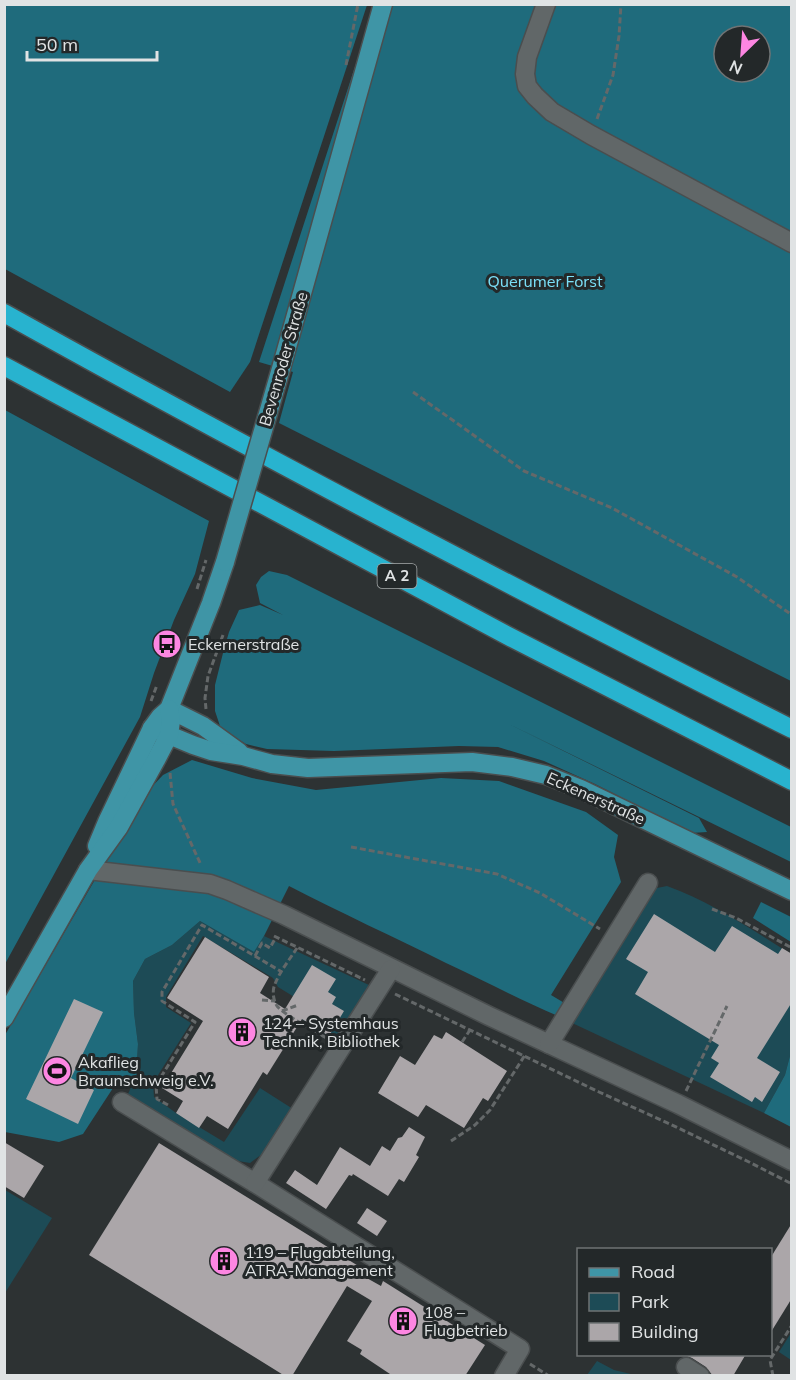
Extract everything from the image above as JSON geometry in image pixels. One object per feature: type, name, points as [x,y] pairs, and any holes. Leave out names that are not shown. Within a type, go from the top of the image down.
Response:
[{"type":"highway","name":"A 2","points":[[4,313],[297,474],[792,729]]},
{"type":"highway","name":"A 2","points":[[4,366],[512,638],[792,781]]},
{"type":"main road","name":"Bevenroder Straße","points":[[169,709],[225,562],[382,4]]},
{"type":"main road","points":[[4,1018],[88,870],[107,822],[160,731],[160,717],[169,709]]},
{"type":"main road","name":"Eckenerstraße","points":[[169,709],[203,726],[243,756]]},
{"type":"main road","name":"Eckenerstraße","points":[[160,731],[211,751],[272,764],[308,768],[472,762],[535,772],[581,789],[792,891]]},
{"type":"lane","points":[[546,4],[527,57],[525,74],[528,86],[535,96],[552,112],[591,135],[792,243]]},
{"type":"lane","points":[[88,870],[210,884],[227,890],[274,910],[391,969],[678,1104],[792,1161]]},
{"type":"lane","points":[[542,1041],[615,938],[648,883]]},
{"type":"lane","points":[[255,1183],[391,969]]},
{"type":"lane","points":[[122,1102],[520,1349],[504,1376]]},
{"type":"path","points":[[591,135],[613,75],[621,4]]},
{"type":"path","points":[[413,392],[524,471],[612,508],[737,578],[792,615]]},
{"type":"path","points":[[206,714],[205,698],[208,676],[224,634]]},
{"type":"path","points":[[169,767],[173,804],[210,884]]},
{"type":"path","points":[[351,847],[496,874],[540,893],[615,938]]},
{"type":"path","points":[[712,909],[736,918],[792,948]]},
{"type":"path","points":[[168,1105],[157,1099],[156,1085],[195,1022],[162,1001],[162,992],[202,925],[282,972]]},
{"type":"path","points":[[255,956],[262,943],[270,948],[275,936],[792,1184]]},
{"type":"path","points":[[297,948],[273,986],[276,1005],[282,1011],[342,1047]]},
{"type":"path","points":[[262,1000],[274,1000]]},
{"type":"path","points":[[282,1011],[298,1005]]},
{"type":"path","points":[[678,1104],[727,1006]]},
{"type":"path","points":[[462,1042],[470,1030]]},
{"type":"path","points":[[451,1142],[475,1125],[490,1110],[524,1056],[542,1041]]},
{"type":"path","points":[[773,1376],[770,1360],[792,1325]]},
{"type":"green space","points":[[4,5],[367,5],[250,362],[230,392],[5,269]]},
{"type":"green space","name":"Querumer Forst","points":[[375,5],[791,5],[791,681],[279,423],[293,372],[259,362]]},
{"type":"green space","points":[[5,410],[209,521],[195,574],[174,620],[140,717],[5,964]]},
{"type":"green space","points":[[269,571],[287,575],[791,827],[791,862],[501,720],[699,818],[707,832],[691,833],[544,761],[498,747],[459,746],[334,751],[267,749],[246,744],[221,729],[215,711],[215,685],[229,632],[239,610],[260,605],[283,615],[260,603],[256,585]]},
{"type":"green space","points":[[192,760],[252,778],[316,790],[441,778],[499,781],[586,812],[618,835],[614,857],[621,882],[551,995],[566,1004],[558,1016],[289,886],[254,952],[200,921],[172,945],[145,959],[133,981],[138,1044],[136,1076],[113,1088],[83,1134],[59,1142],[5,1132],[5,1035],[144,795],[163,775]]},
{"type":"green space","points":[[667,886],[716,908],[791,954],[791,1052],[785,1075],[764,1113],[570,1022],[652,889]]},
{"type":"green space","points":[[761,902],[791,917],[791,942],[753,918]]},
{"type":"green space","points":[[200,921],[254,952],[264,936],[369,985],[337,1041],[297,1016],[304,1003],[278,987],[273,978],[203,936],[166,997],[166,1007],[191,1023],[153,1083],[154,1097],[224,1142],[260,1088],[293,1109],[269,1149],[250,1163],[232,1160],[128,1094],[136,1076],[138,1044],[133,981],[145,959],[172,945]]},
{"type":"green space","points":[[791,1052],[791,1127],[764,1113],[785,1075]]},
{"type":"green space","points":[[5,1190],[52,1218],[5,1293]]},
{"type":"green space","points":[[791,1333],[791,1360],[779,1352]]},
{"type":"green space","points":[[597,1361],[614,1370],[635,1375],[587,1375]]},
{"type":"building","points":[[654,914],[715,952],[732,926],[778,954],[782,948],[792,954],[792,1002],[757,1058],[780,1072],[762,1102],[755,1097],[752,1102],[710,1077],[719,1063],[711,1058],[719,1045],[635,994],[648,972],[626,959]]},
{"type":"building","name":"124 – Systemhaus Technik, Bibliothek","points":[[205,937],[269,977],[260,993],[285,1009],[312,965],[336,979],[328,992],[336,997],[332,1004],[344,1011],[329,1036],[302,1019],[267,1075],[263,1072],[228,1129],[207,1116],[199,1128],[176,1113],[183,1101],[162,1088],[203,1021],[167,998]]},
{"type":"building","name":"Akaflieg Braunschweig e.V.","points":[[74,999],[103,1012],[71,1078],[94,1090],[78,1124],[26,1099]]},
{"type":"building","points":[[446,1032],[507,1071],[488,1101],[483,1098],[464,1128],[426,1105],[418,1117],[378,1093],[400,1056],[415,1065],[434,1035],[442,1039]]},
{"type":"building","points":[[409,1127],[425,1137],[416,1155],[419,1157],[404,1182],[399,1179],[388,1196],[353,1174],[349,1175],[326,1209],[286,1183],[295,1170],[317,1185],[340,1147],[370,1166],[382,1146],[390,1151]]},
{"type":"building","points":[[4,1142],[44,1166],[24,1198],[4,1186]]},
{"type":"building","name":"119 – Flugabteilung, ATRA-Management","points":[[159,1143],[360,1267],[356,1272],[381,1286],[383,1281],[485,1345],[465,1376],[393,1376],[360,1354],[362,1350],[347,1341],[372,1301],[347,1286],[292,1376],[285,1376],[89,1255]]},
{"type":"building","points":[[367,1208],[387,1221],[377,1236],[357,1223]]},
{"type":"building","points":[[792,1223],[792,1298],[772,1330],[772,1255]]},
{"type":"building","points":[[687,1356],[745,1356],[733,1376],[713,1376],[706,1367]]},
{"type":"place","name":"Eckernerstraße","points":[[167,644]]},
{"type":"place","name":"124 – Systemhaus Technik, Bibliothek","points":[[242,1032]]},
{"type":"place","name":"Akaflieg Braunschweig e.V.","points":[[57,1071]]},
{"type":"place","name":"119 – Flugabteilung, ATRA-Management","points":[[224,1261]]},
{"type":"place","name":"108 – Flugbetrieb","points":[[403,1321]]}]
